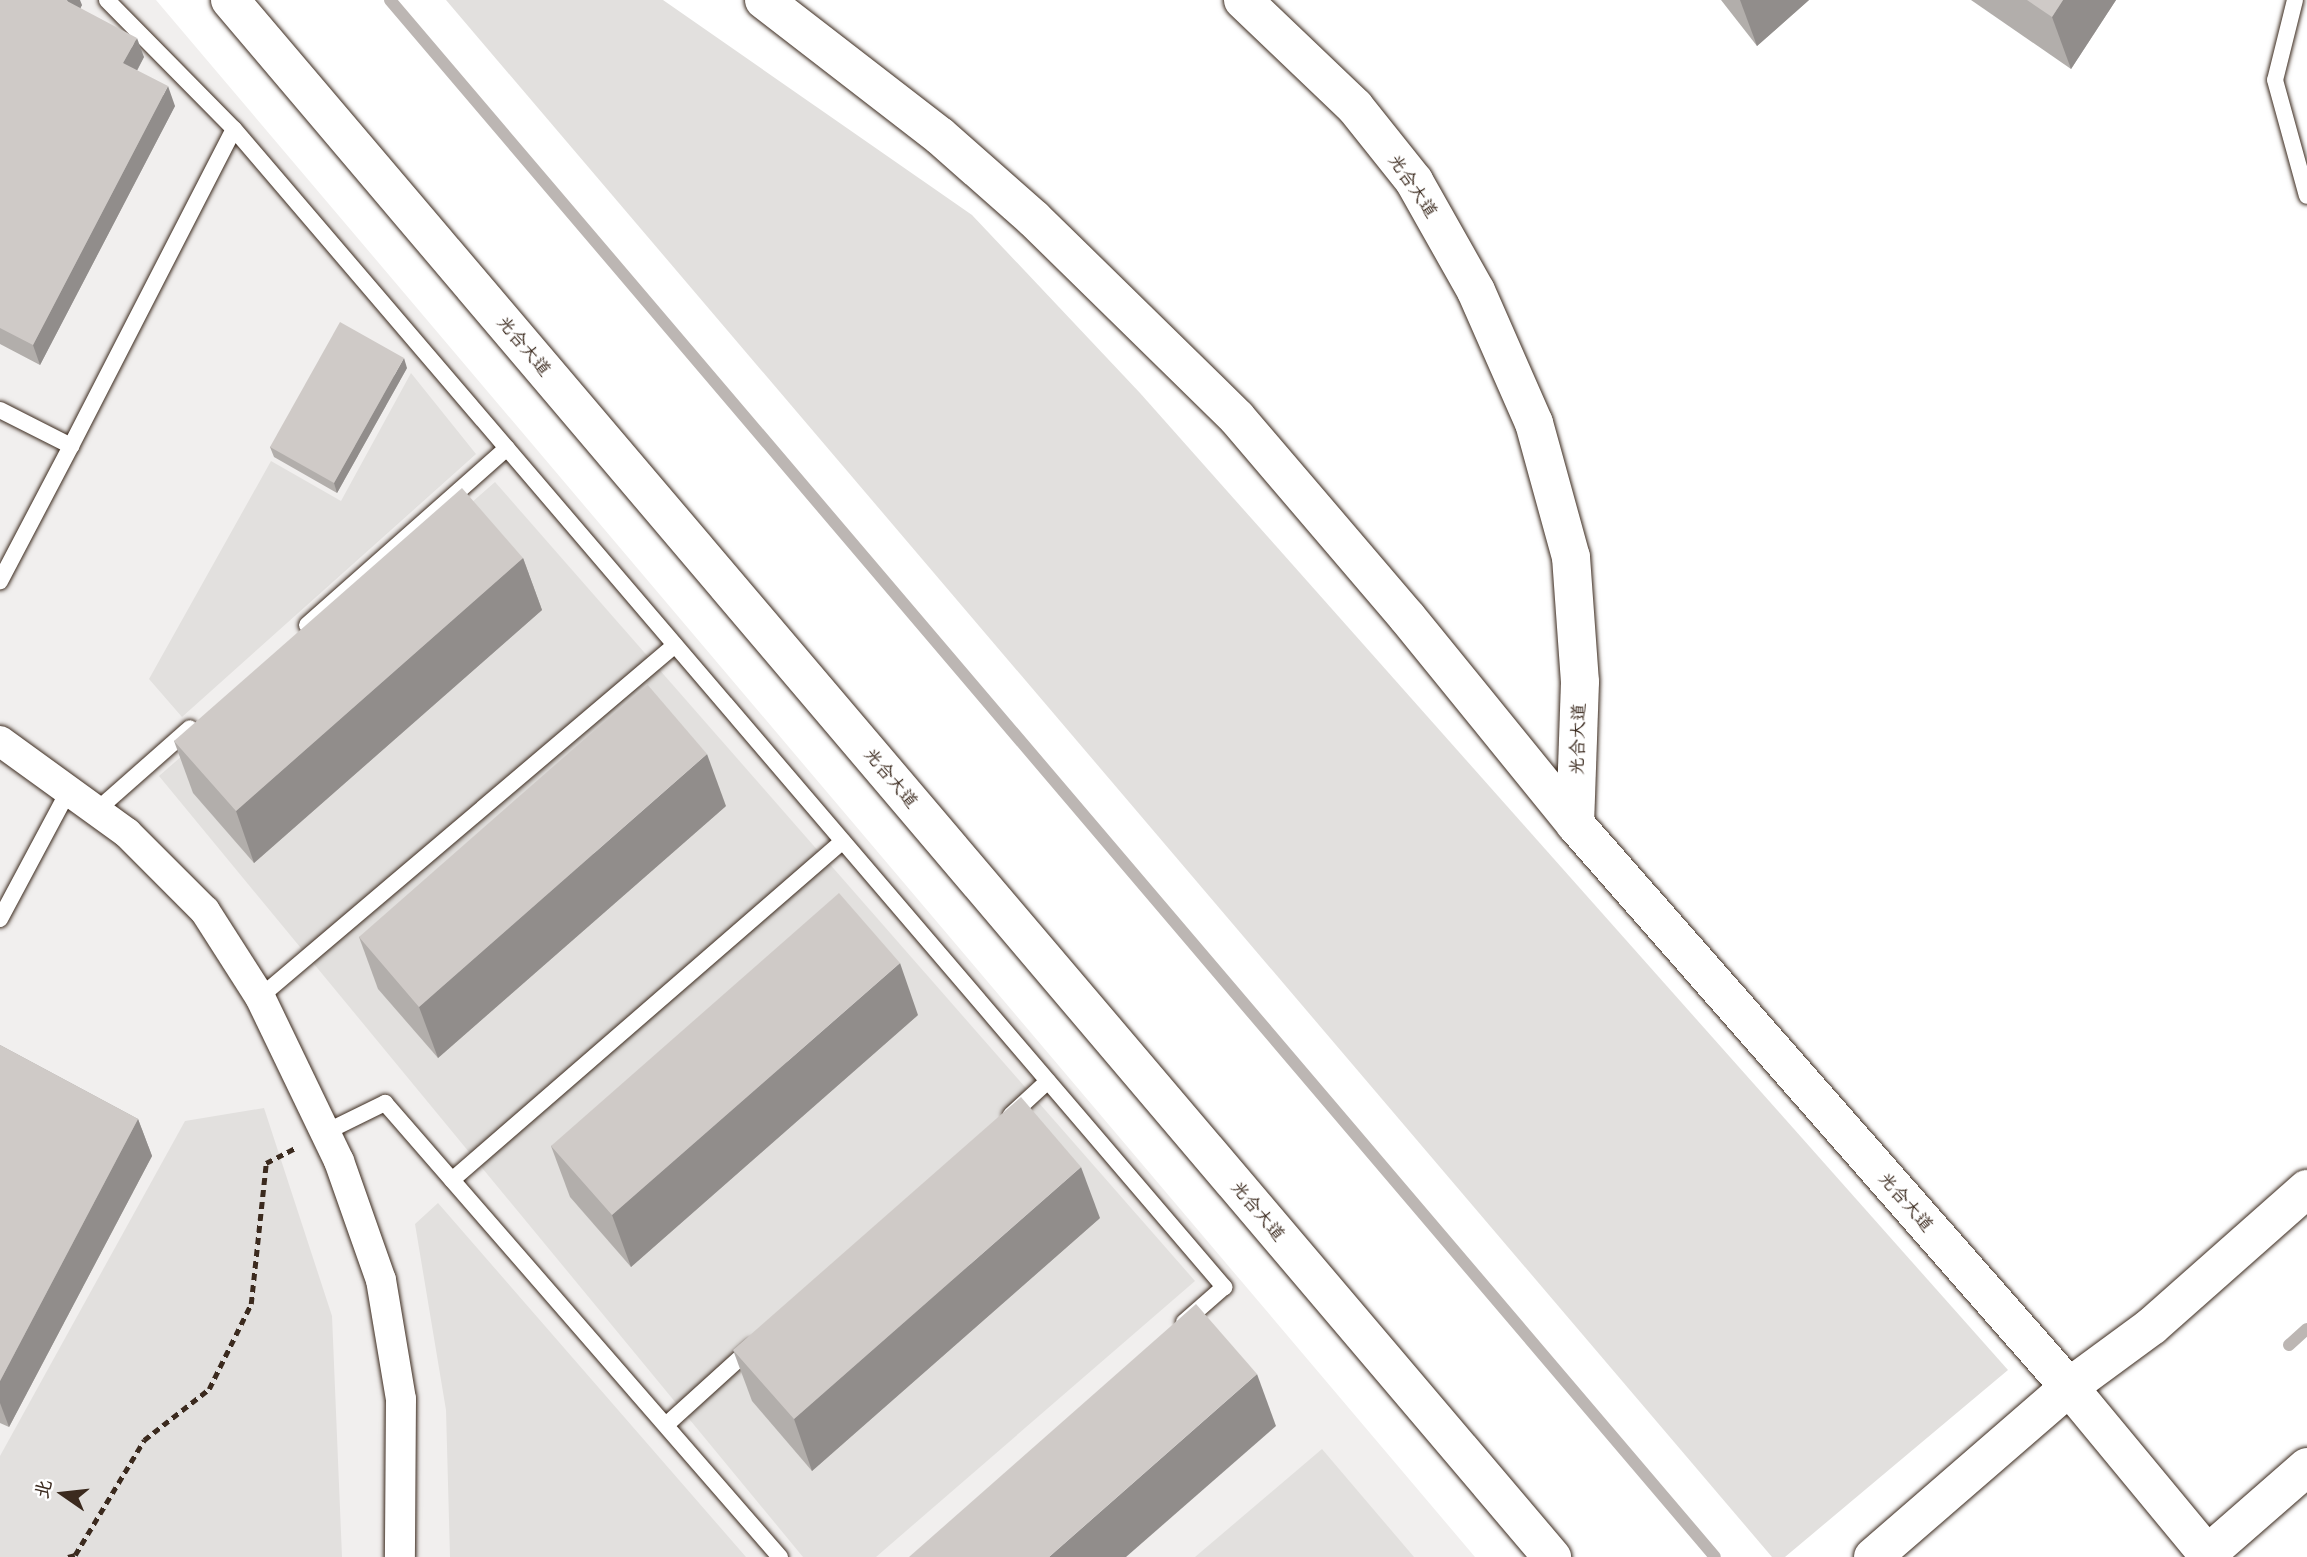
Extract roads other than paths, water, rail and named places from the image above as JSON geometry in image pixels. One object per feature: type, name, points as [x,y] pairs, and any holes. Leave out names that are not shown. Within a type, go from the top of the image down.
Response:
[{"type":"street","name":"光合大道","points":[[230,0],[1552,1557]]},
{"type":"street","points":[[764,0],[841,55],[951,145],[1034,219],[1227,408],[1407,617],[1575,824]]},
{"type":"street","name":"光合大道","points":[[1243,0],[1355,107],[1414,181],[1476,292],[1534,423],[1571,557],[1580,682],[1575,824],[2069,1387],[2205,1556]]},
{"type":"street","points":[[0,741],[127,834],[205,911],[260,997],[326,1132],[381,1280],[401,1399],[400,1557]]},
{"type":"street","points":[[1872,1557],[2069,1387],[2152,1326],[2307,1189]]},
{"type":"street","points":[[2205,1556],[2307,1468]]},
{"type":"lane","points":[[107,0],[234,129],[1224,1287],[1172,1332]]},
{"type":"lane","points":[[2295,0],[2275,80],[2307,196]]},
{"type":"lane","points":[[0,582],[234,129]]},
{"type":"lane","points":[[0,410],[71,446]]},
{"type":"lane","points":[[291,639],[507,448]]},
{"type":"lane","points":[[260,997],[675,645]]},
{"type":"lane","points":[[96,811],[199,720]]},
{"type":"lane","points":[[0,919],[69,790]]},
{"type":"lane","points":[[452,1180],[843,841]]},
{"type":"lane","points":[[996,1128],[1048,1081]]},
{"type":"lane","points":[[326,1132],[385,1103],[780,1557]]},
{"type":"lane","points":[[666,1425],[769,1332]]},
{"type":"waterway","points":[[390,0],[1715,1557]]},
{"type":"waterway","points":[[2289,1345],[2307,1329]]}]
